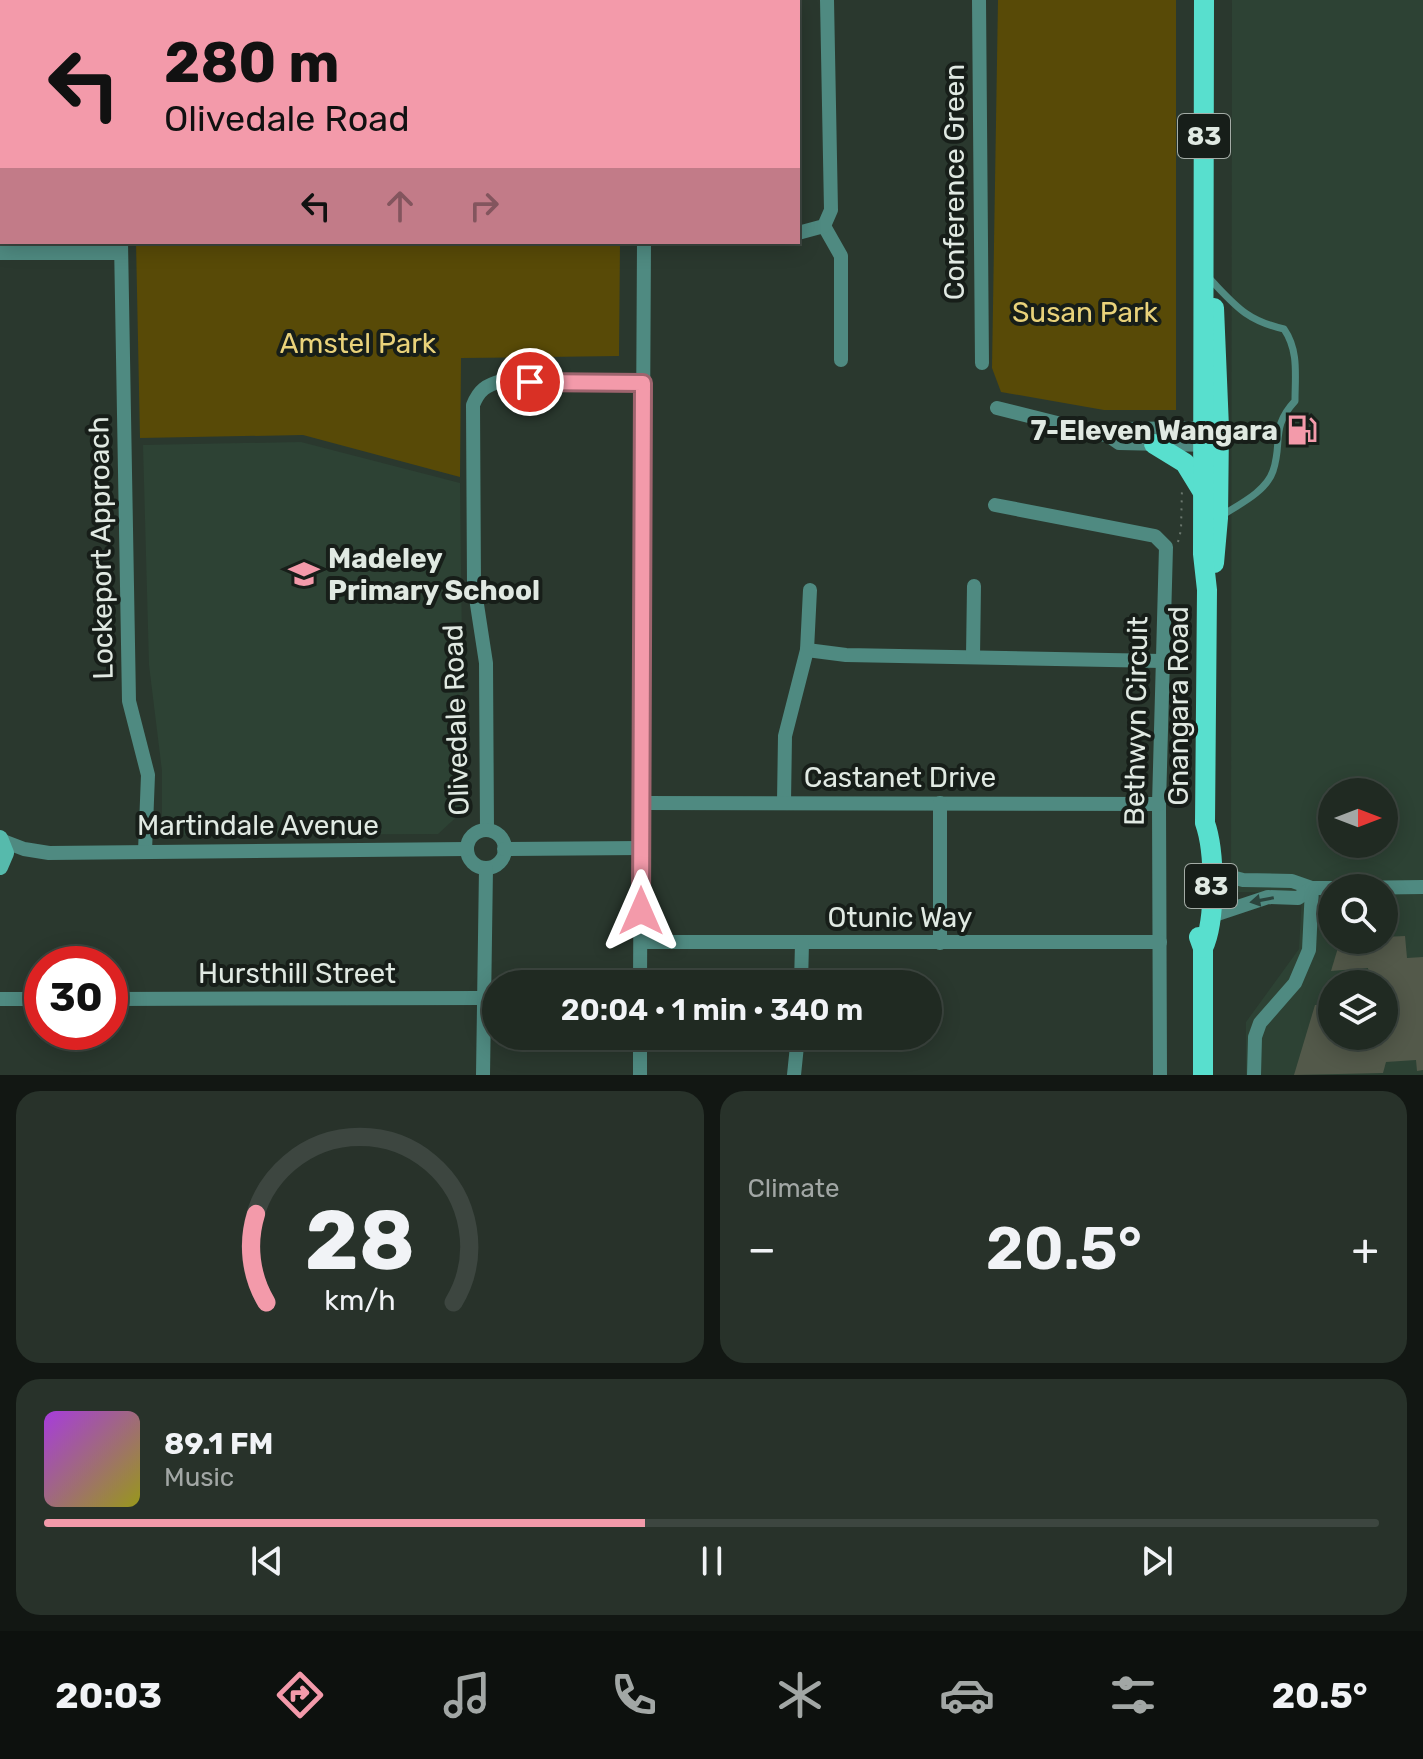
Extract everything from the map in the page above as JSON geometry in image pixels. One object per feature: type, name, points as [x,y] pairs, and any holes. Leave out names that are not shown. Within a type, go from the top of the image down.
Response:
[{"type":"main road","name":"Gnangara Road","points":[[1204,0],[1204,273],[1201,306],[1218,518],[1216,556],[1207,590]]},
{"type":"main road","name":"Gnangara Road","points":[[1203,948],[1210,933],[1211,916],[1211,839],[1205,823],[1207,590],[1203,554],[1204,494],[1211,436]]},
{"type":"main road","points":[[1154,444],[1185,463],[1204,494]]},
{"type":"main road","name":"Gnangara Road","points":[[1203,1075],[1203,948],[1197,934],[1198,840],[1205,823]]},
{"type":"street","points":[[824,226],[831,210],[827,0]]},
{"type":"street","name":"Conference Green","points":[[979,0],[982,363]]},
{"type":"street","points":[[800,232],[824,226]]},
{"type":"street","points":[[824,226],[841,256],[841,360]]},
{"type":"street","points":[[640,970],[644,244]]},
{"type":"street","points":[[0,253],[121,247]]},
{"type":"street","name":"Lockeport Approach","points":[[121,247],[129,701],[148,775],[145,851]]},
{"type":"street","name":"Olivedale Road","points":[[487,830],[486,663],[474,585],[473,405],[478,391],[502,381],[643,383]]},
{"type":"street","points":[[997,408],[1109,436],[1119,443],[1154,444],[1211,436]]},
{"type":"street","points":[[1109,436],[1120,429],[1211,436]]},
{"type":"street","name":"Bethwyn Circuit","points":[[995,505],[1155,536],[1166,547],[1159,804],[1160,1075]]},
{"type":"street","points":[[973,656],[974,586]]},
{"type":"street","points":[[784,802],[785,736],[807,650],[810,590]]},
{"type":"street","points":[[807,650],[846,655],[1162,661]]},
{"type":"street","name":"Castanet Drive","points":[[641,803],[1159,804]]},
{"type":"street","points":[[940,803],[940,943]]},
{"type":"street","points":[[487,830],[499,836],[504,849],[500,862],[486,868],[474,864],[467,849],[471,837],[487,830]]},
{"type":"street","points":[[1,866],[6,853],[2,839]]},
{"type":"street","name":"Martindale Avenue","points":[[2,839],[24,849],[49,853],[467,849]]},
{"type":"street","points":[[504,849],[641,848]]},
{"type":"street","name":"Martindale Avenue","points":[[1,866],[49,853]]},
{"type":"street","points":[[1211,865],[1228,876],[1243,880],[1292,881],[1318,888]]},
{"type":"street","points":[[484,970],[486,868]]},
{"type":"street","points":[[1398,887],[1423,887]]},
{"type":"street","points":[[1211,916],[1268,897],[1298,898],[1312,888]]},
{"type":"street","points":[[1254,1075],[1255,1037],[1260,1023],[1295,983],[1309,950],[1312,888]]},
{"type":"street","name":"Otunic Way","points":[[641,942],[1160,942]]},
{"type":"street","points":[[801,970],[802,943]]},
{"type":"street","name":"Hursthill Street","points":[[128,999],[482,998]]},
{"type":"street","points":[[0,999],[24,999]]},
{"type":"street","points":[[483,1050],[483,1075]]},
{"type":"street","points":[[640,1050],[640,1075]]},
{"type":"street","points":[[794,1075],[797,1050]]},
{"type":"lane","points":[[1204,273],[1242,314],[1284,329],[1294,343],[1296,364],[1295,401],[1283,414],[1279,424],[1273,472],[1265,485],[1218,518]]},
{"type":"shaded area","points":[[1232,0],[1423,0],[1423,1075],[1246,1075],[1246,1022],[1299,949],[1302,893],[1231,892]]},
{"type":"shaded area","name":"Madeley Primary School","points":[[301,442],[460,483],[464,810],[438,834],[162,835],[162,771],[149,665],[143,445]]},
{"type":"green space","name":"Susan Park","points":[[998,0],[1176,0],[1176,410],[1104,410],[1001,392],[992,368]]},
{"type":"green space","name":"Amstel Park","points":[[136,244],[620,244],[619,356],[461,358],[460,477],[303,435],[140,438]]},
{"type":"building","points":[[1398,936],[1405,936],[1407,958],[1423,957],[1423,1070],[1417,1071],[1416,1060],[1386,1062],[1383,1073],[1294,1075],[1315,1005],[1318,1005],[1318,1050],[1398,1050],[1398,970],[1331,970],[1336,954],[1398,954]]},
{"type":"place","name":"7-Eleven Wangara","points":[[1302,430]]},
{"type":"place","name":"Madeley Primary School","points":[[304,574]]},
{"type":"route","points":[[530,382],[643,383],[641,911]]}]
